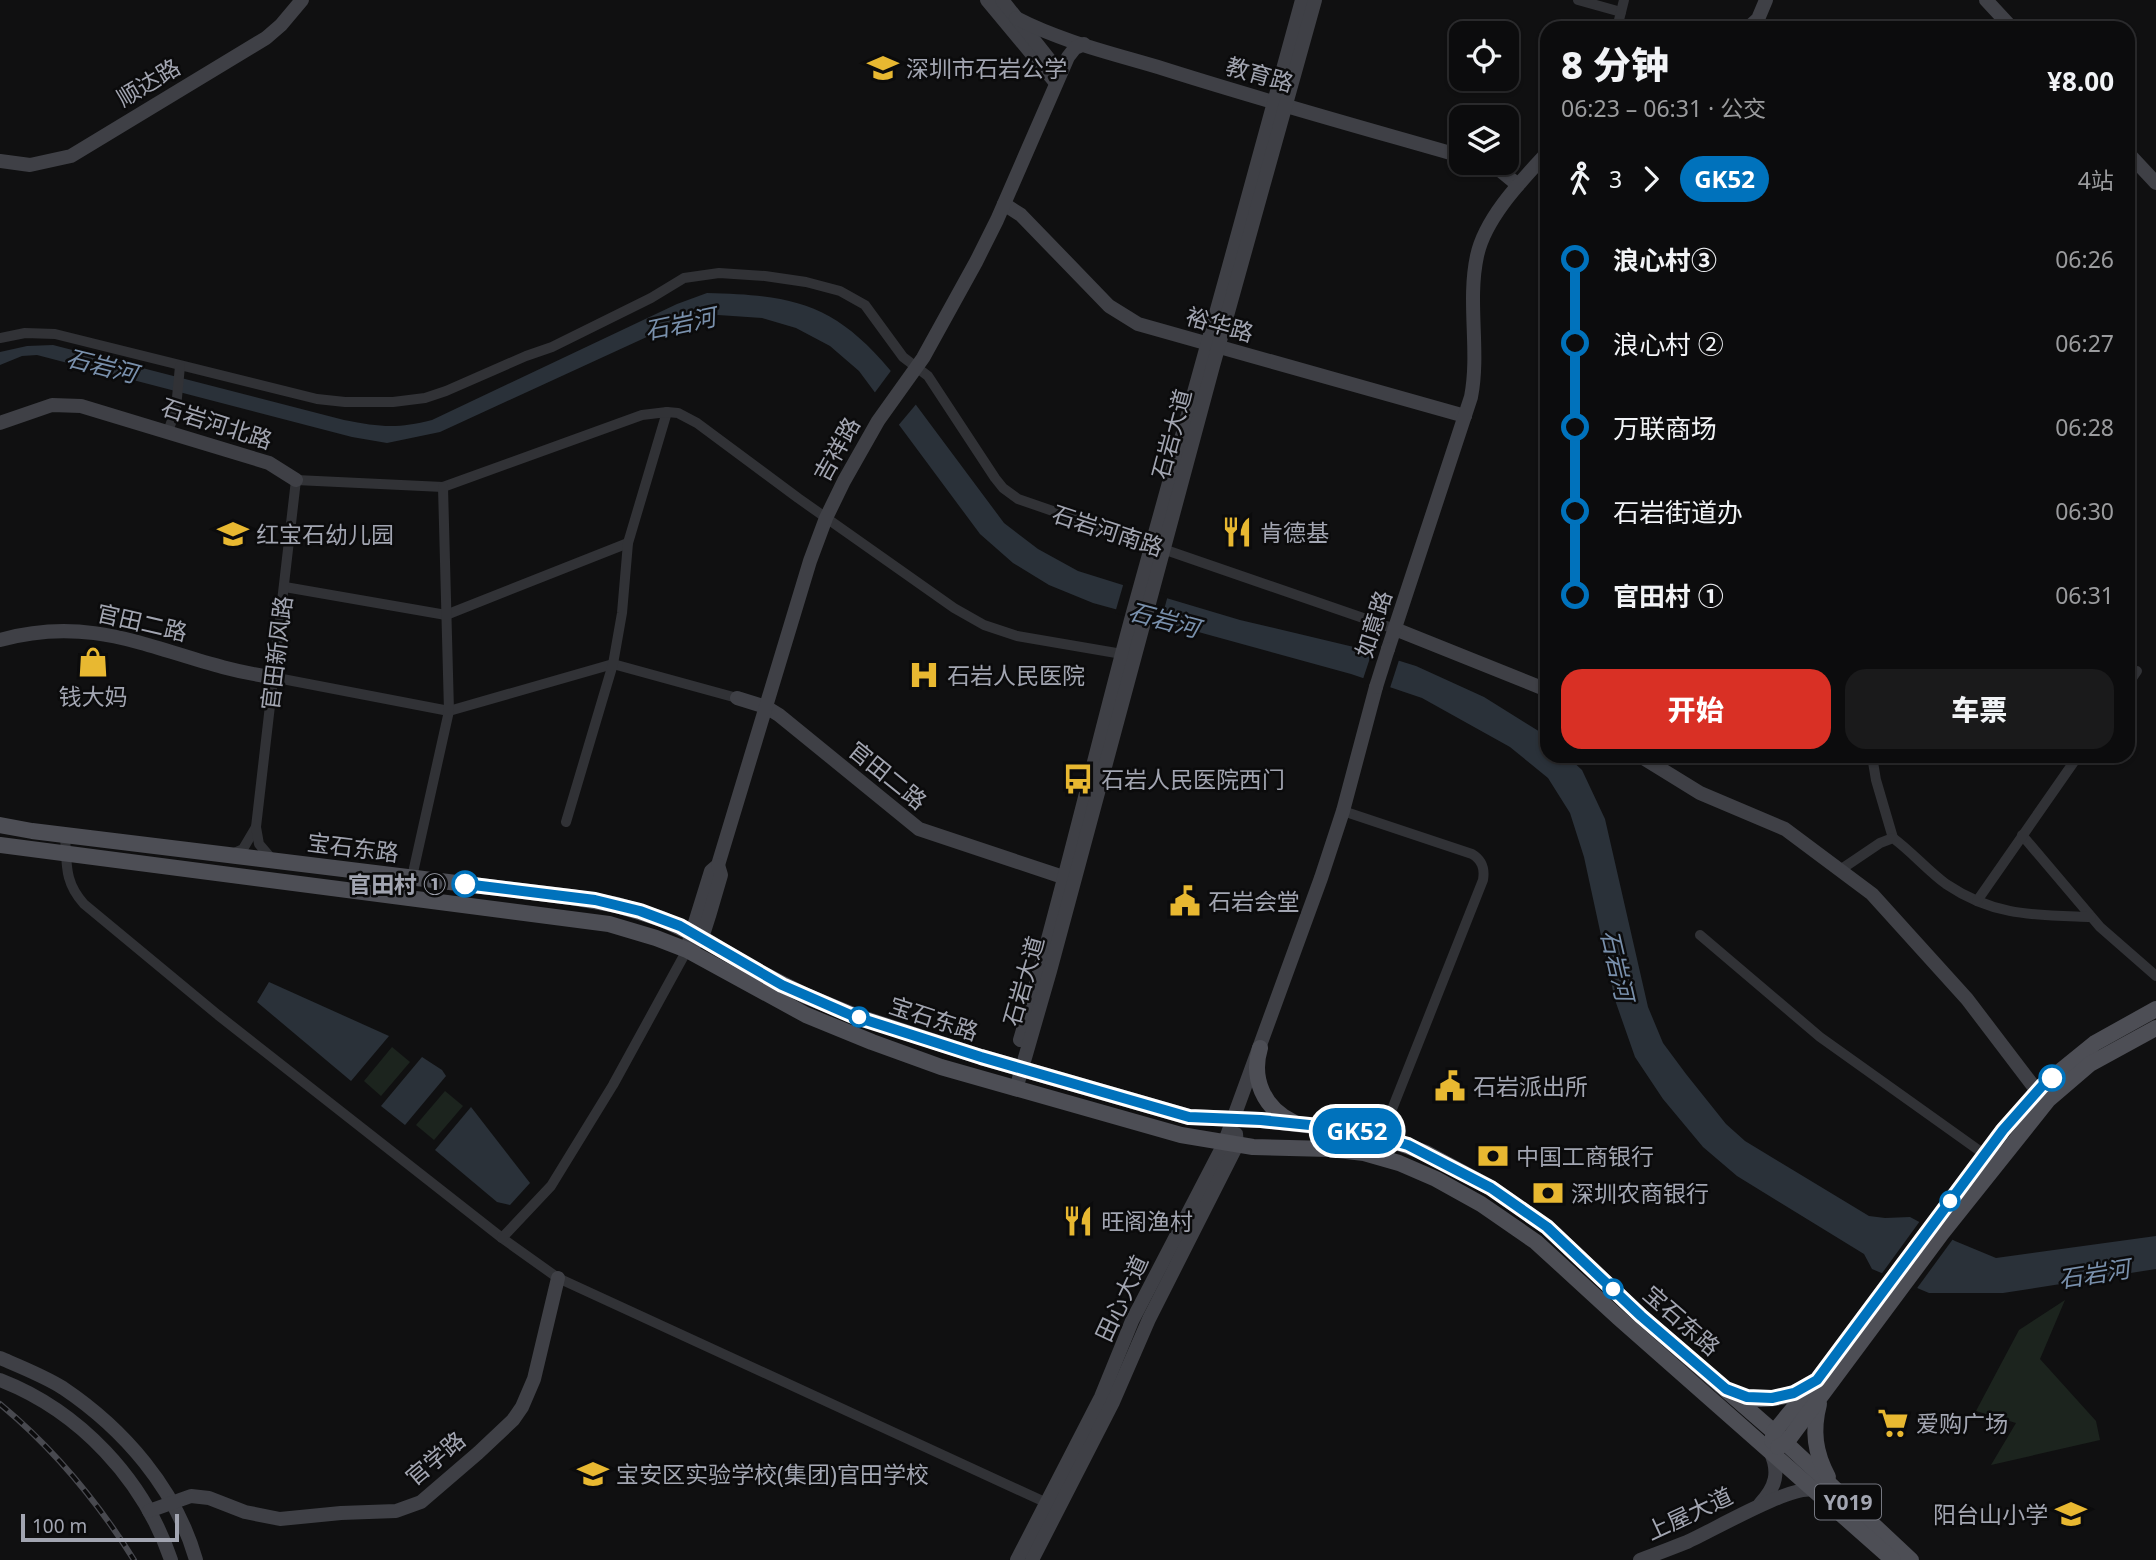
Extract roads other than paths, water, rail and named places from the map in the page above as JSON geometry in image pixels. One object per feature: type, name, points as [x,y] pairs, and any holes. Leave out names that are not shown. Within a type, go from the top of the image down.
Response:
[{"type":"main road","name":"宝石东路","points":[[0,825],[595,900],[640,911],[697,935],[782,985],[829,1006],[1017,1067],[1189,1117],[1349,1129],[1381,1137],[1426,1153],[1465,1173],[1516,1204],[1547,1227],[1641,1316],[1780,1438]]},
{"type":"main road","name":"宝石东路","points":[[0,845],[589,920],[629,929],[687,950],[775,1000],[838,1029],[906,1055],[1016,1089],[1181,1135],[1230,1144],[1364,1153],[1399,1163],[1465,1195],[1536,1242],[1770,1451]]},
{"type":"main road","points":[[1770,1451],[1936,1230],[1984,1154],[2037,1091],[2095,1043],[2156,1009]]},
{"type":"main road","points":[[1936,1230],[2061,1088],[2102,1056],[2156,1028]]},
{"type":"main road","points":[[1259,1048],[1257,1075],[1262,1093],[1273,1109],[1298,1124]]},
{"type":"main road","points":[[1726,1389],[1747,1397],[1772,1398],[1819,1388]]},
{"type":"main road","points":[[1819,1388],[1814,1429],[1816,1450],[1838,1494]]},
{"type":"main road","name":"Y019","points":[[1780,1438],[1911,1560]]},
{"type":"main road","name":"Y019","points":[[1770,1451],[1893,1560]]},
{"type":"street","name":"顺达路","points":[[0,161],[30,165],[71,156],[266,38],[302,0]]},
{"type":"street","points":[[986,0],[1058,78]]},
{"type":"street","points":[[1002,0],[1058,78]]},
{"type":"street","name":"石岩大道","points":[[1281,104],[1302,0]]},
{"type":"street","name":"石岩大道","points":[[1017,1067],[1213,345],[1281,104],[1315,0]]},
{"type":"street","points":[[1578,0],[1621,12]]},
{"type":"street","points":[[1619,21],[1624,0]]},
{"type":"street","points":[[1756,21],[1766,0]]},
{"type":"street","points":[[1986,0],[2006,21]]},
{"type":"street","name":"教育路","points":[[1016,18],[1084,44],[1449,153]]},
{"type":"street","points":[[1058,78],[1071,52],[1084,44]]},
{"type":"street","name":"吉祥路","points":[[697,935],[721,875],[718,865],[810,561],[826,518],[883,413],[918,367],[976,262],[1058,78]]},
{"type":"street","points":[[2135,160],[2156,183]]},
{"type":"street","name":"如意路","points":[[1234,1119],[1343,811],[1376,687],[1471,397],[1477,254],[1491,223],[1518,185],[1540,161]]},
{"type":"street","points":[[1506,175],[1518,185]]},
{"type":"street","name":"裕华路","points":[[1003,204],[1021,215],[1117,313],[1138,324],[1465,416]]},
{"type":"street","name":"石岩河南路","points":[[0,338],[25,333],[55,334],[179,369],[332,401],[408,401],[446,391],[552,347],[632,308],[684,278],[719,273],[806,282],[840,291],[864,305],[903,357],[931,380],[995,478],[1010,495],[1027,504],[1158,546],[1395,629]]},
{"type":"street","points":[[168,432],[177,399],[179,369]]},
{"type":"street","name":"石岩河北路","points":[[0,423],[40,408],[64,405],[96,409],[269,463],[296,480]]},
{"type":"street","points":[[566,822],[613,664],[622,612],[628,543],[667,412]]},
{"type":"street","points":[[296,480],[443,487],[642,415],[667,412],[678,414],[697,423],[826,518],[954,608],[984,625],[1017,636],[1129,655]]},
{"type":"street","name":"官田新风路","points":[[256,827],[296,480]]},
{"type":"street","points":[[412,877],[449,711],[443,487]]},
{"type":"street","points":[[285,587],[446,615],[628,543]]},
{"type":"street","points":[[1395,629],[1540,687]]},
{"type":"street","name":"官田二路","points":[[0,640],[57,631],[101,633],[151,644],[233,671],[272,677]]},
{"type":"street","name":"石岩大道","points":[[1016,1089],[1017,1067],[1063,877],[1129,655]]},
{"type":"street","points":[[272,677],[449,711],[613,664],[737,698]]},
{"type":"street","name":"官田二路","points":[[737,698],[766,707],[779,715],[919,829],[1063,877]]},
{"type":"street","points":[[1651,763],[1700,793],[1785,829],[1872,894],[1968,999],[2037,1091]]},
{"type":"street","points":[[1873,763],[1893,838],[1945,883],[1996,909],[2026,914],[2091,917]]},
{"type":"street","points":[[1977,901],[2073,763]]},
{"type":"street","points":[[1343,811],[1472,854],[1484,868],[1483,880],[1381,1137]]},
{"type":"street","points":[[227,855],[243,849],[256,827]]},
{"type":"street","points":[[256,827],[257,839],[263,851],[280,861]]},
{"type":"street","points":[[65,835],[67,878],[73,892],[84,904],[229,1024],[502,1238],[558,1278],[1046,1503]]},
{"type":"street","points":[[2022,835],[2091,917],[2156,976]]},
{"type":"street","points":[[1840,870],[1880,843],[1893,838]]},
{"type":"street","points":[[502,1238],[551,1186],[613,1085],[697,935]]},
{"type":"street","points":[[1700,935],[1820,1037],[1984,1154]]},
{"type":"street","name":"田心大道","points":[[1032,1560],[1113,1402],[1230,1144],[1234,1119]]},
{"type":"street","name":"田心大道","points":[[1017,1560],[1101,1396],[1132,1321],[1230,1144]]},
{"type":"street","name":"官学路","points":[[149,1511],[191,1496],[200,1496],[246,1512],[280,1519],[396,1511],[421,1502],[478,1453],[513,1420],[522,1407],[534,1379],[558,1278]]},
{"type":"street","points":[[0,1358],[62,1388],[102,1419],[145,1463],[173,1502],[196,1560]]},
{"type":"street","points":[[0,1380],[46,1403],[87,1434],[128,1478],[149,1511],[172,1560]]},
{"type":"street","name":"上屋大道","points":[[1756,1507],[1775,1485],[1776,1467],[1770,1451]]},
{"type":"street","name":"上屋大道","points":[[1640,1560],[1685,1542],[1756,1507],[1804,1489],[1813,1490]]},
{"type":"water","name":"石岩河","points":[[707,293],[764,296],[809,307],[850,330],[890,370],[1004,523],[1038,549],[1078,571],[1240,620],[1358,648],[1416,666],[1484,697],[1540,732],[1540,763],[1574,763],[1582,770],[1605,819],[1648,1007],[1663,1043],[1726,1124],[1745,1141],[1869,1216],[1910,1217],[1955,1241],[1996,1258],[2156,1236],[2156,1269],[2003,1293],[1929,1293],[1872,1269],[1864,1254],[1737,1176],[1703,1147],[1663,1099],[1635,1057],[1615,1000],[1584,857],[1570,813],[1548,778],[1510,747],[1422,698],[1351,674],[1093,603],[1049,585],[1013,563],[980,534],[859,371],[830,346],[796,328],[762,318],[718,315],[675,324],[440,432],[387,443],[352,437],[37,355],[22,356],[0,365],[0,352],[27,346],[53,345],[344,420],[398,426],[432,420],[677,304]]},
{"type":"water","points":[[269,982],[389,1036],[351,1081],[257,1002]]},
{"type":"water","points":[[422,1057],[442,1070],[446,1076],[405,1125],[381,1106]]},
{"type":"water","points":[[471,1107],[530,1183],[510,1205],[497,1202],[435,1150]]},
{"type":"railway","points":[[0,1404],[56,1457],[105,1517],[134,1560]]},
{"type":"place","name":"深圳市石岩公学","points":[[883,68]]},
{"type":"place","name":"肯德基","points":[[1237,532]]},
{"type":"place","name":"红宝石幼儿园","points":[[233,534]]},
{"type":"place","name":"钱大妈","points":[[93,662]]},
{"type":"place","name":"石岩人民医院","points":[[924,675]]},
{"type":"place","name":"石岩人民医院西门","points":[[1078,779]]},
{"type":"place","name":"官田村 ①","points":[[465,884]]},
{"type":"place","name":"石岩会堂","points":[[1185,901]]},
{"type":"place","name":"石岩派出所","points":[[1450,1086]]},
{"type":"place","name":"中国工商银行","points":[[1493,1156]]},
{"type":"place","name":"深圳农商银行","points":[[1548,1193]]},
{"type":"place","name":"旺阁渔村","points":[[1078,1221]]},
{"type":"place","name":"爱购广场","points":[[1893,1423]]},
{"type":"place","name":"宝安区实验学校(集团)官田学校","points":[[593,1474]]},
{"type":"place","name":"阳台山小学","points":[[2071,1514]]}]
